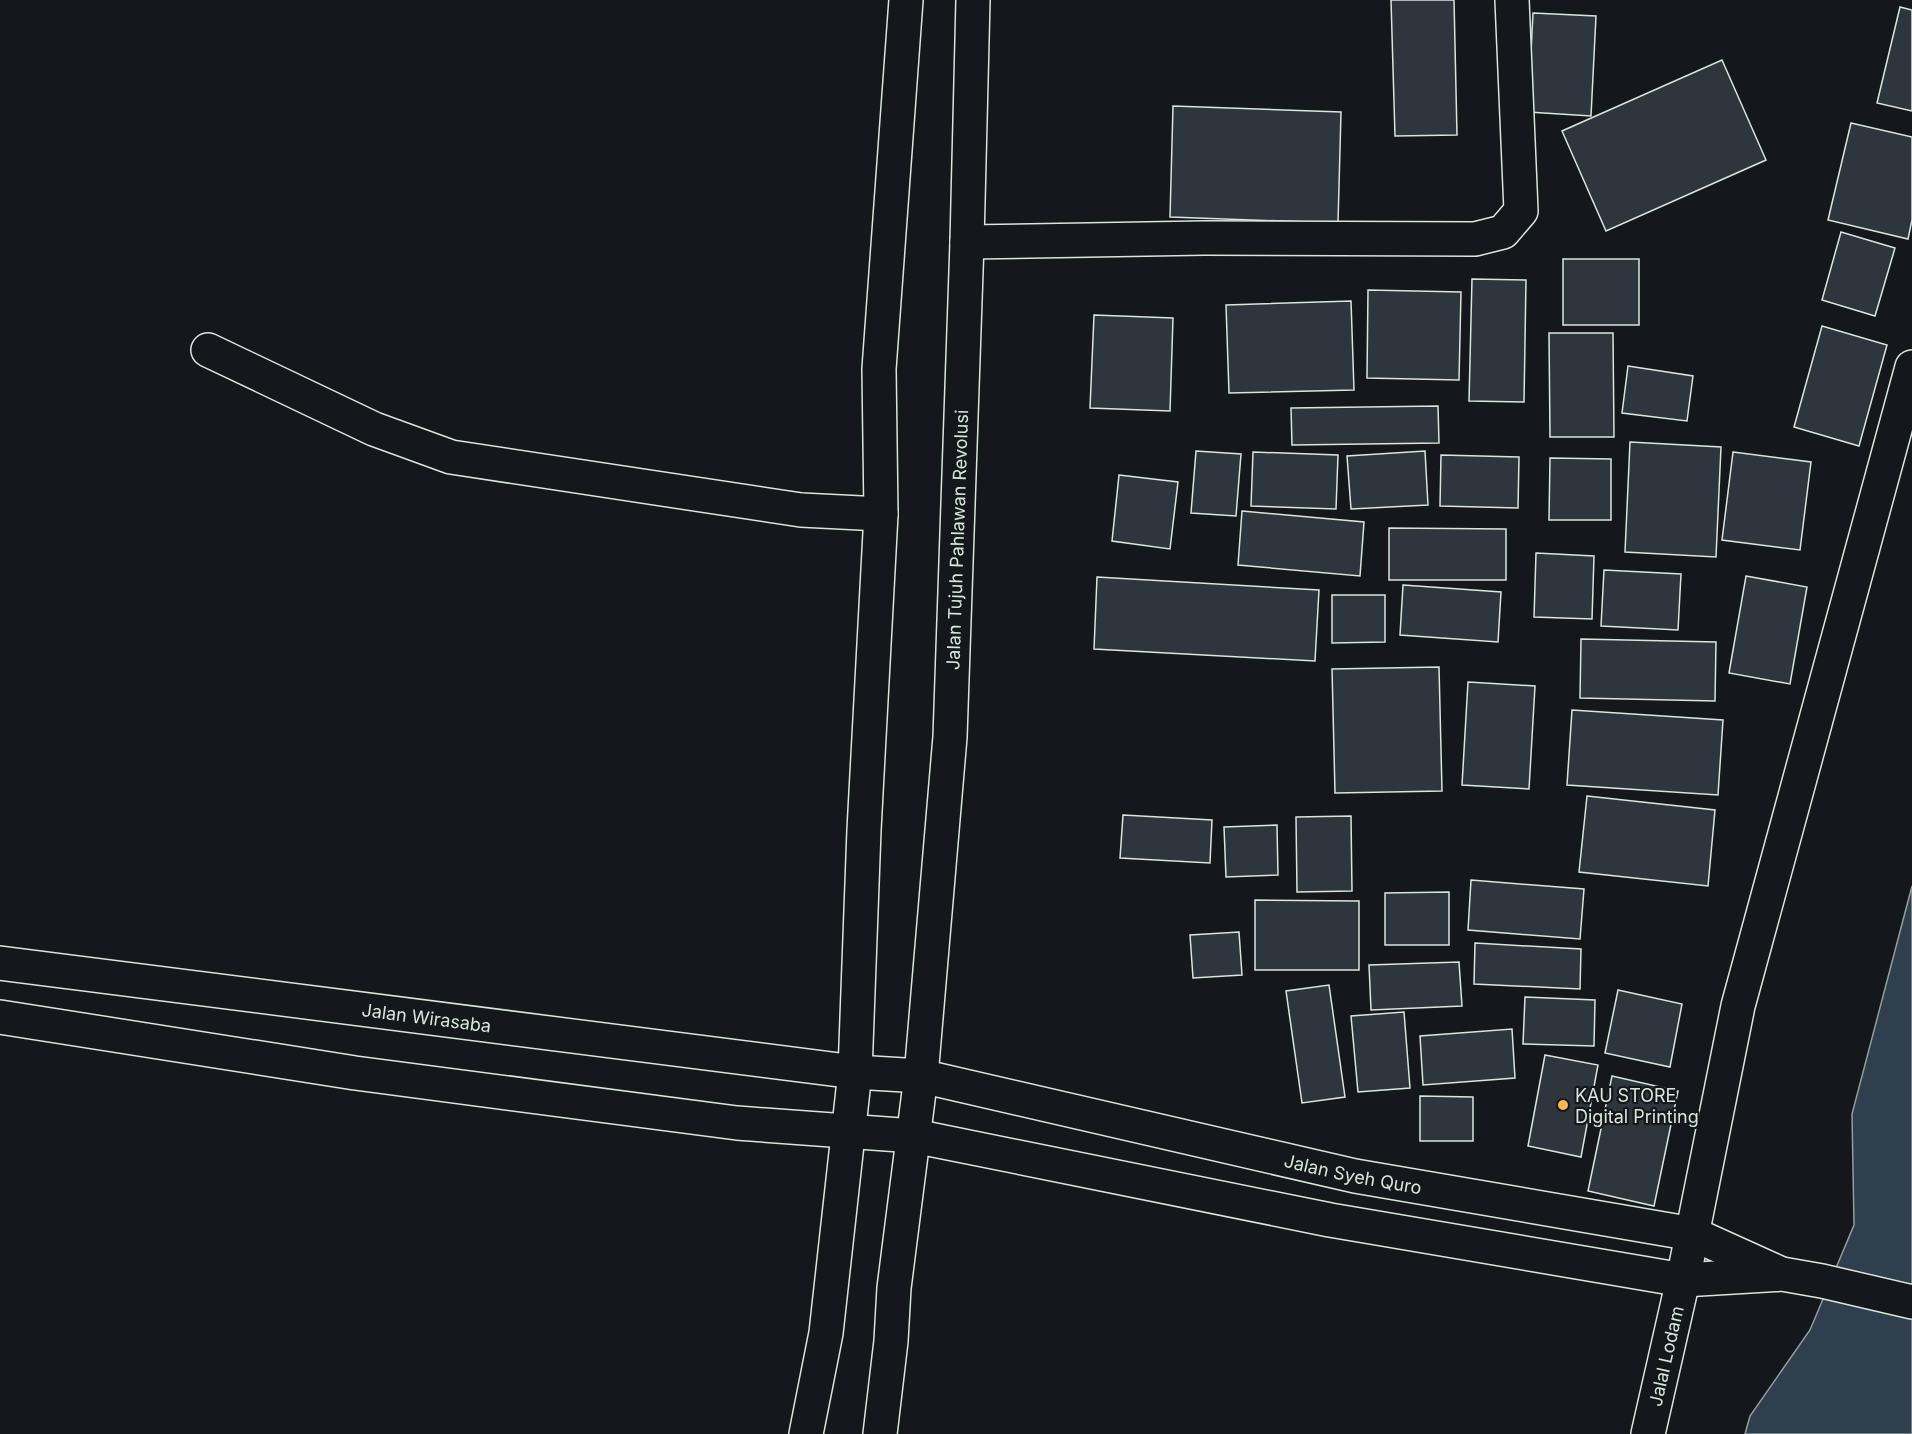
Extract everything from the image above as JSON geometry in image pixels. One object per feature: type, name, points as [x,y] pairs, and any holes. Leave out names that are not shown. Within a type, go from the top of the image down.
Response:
[{"type":"main road","points":[[806,1434],[825,1333],[855,1072],[864,830],[881,514],[879,369],[906,0]]},
{"type":"main road","name":"Jalan Tujuh Pahlawan Revolusi","points":[[880,1434],[891,1341],[894,1288],[921,1076],[950,737],[973,0]]},
{"type":"main road","points":[[967,242],[1204,238],[1474,238],[1503,232],[1521,210],[1512,0]]},
{"type":"main road","points":[[208,350],[374,429],[451,457],[801,510],[881,514]]},
{"type":"main road","name":"Jalal Lodam","points":[[1648,1434],[1693,1233],[1738,1006],[1912,367]]},
{"type":"main road","name":"Jalan Wirasaba","points":[[0,963],[855,1072],[921,1076]]},
{"type":"main road","points":[[0,1017],[378,1076],[737,1123],[847,1130]]},
{"type":"main road","name":"Jalan Syeh Quro","points":[[921,1076],[1355,1176],[1693,1233],[1782,1274]]},
{"type":"main road","name":"Jalan Syeh Quro","points":[[847,1130],[914,1136],[1330,1220],[1683,1280],[1782,1274],[1912,1302]]},
{"type":"water","points":[[1912,886],[1912,1434],[1745,1434],[1750,1416],[1810,1330],[1854,1225],[1852,1114]]},
{"type":"building","points":[[1391,0],[1454,0],[1457,135],[1395,136]]},
{"type":"building","points":[[1900,7],[1912,10],[1912,111],[1877,103]]},
{"type":"building","points":[[1533,13],[1596,16],[1591,116],[1528,112]]},
{"type":"building","points":[[1722,60],[1766,160],[1606,231],[1562,131]]},
{"type":"building","points":[[1173,106],[1341,112],[1338,223],[1170,217]]},
{"type":"building","points":[[1851,123],[1912,137],[1912,220],[1908,239],[1828,220]]},
{"type":"building","points":[[1841,232],[1895,248],[1875,316],[1822,300]]},
{"type":"building","points":[[1563,259],[1639,259],[1639,325],[1563,325]]},
{"type":"building","points":[[1472,279],[1526,280],[1524,402],[1469,401]]},
{"type":"building","points":[[1368,290],[1461,292],[1459,380],[1367,378]]},
{"type":"building","points":[[1351,301],[1354,390],[1229,393],[1226,305]]},
{"type":"building","points":[[1094,315],[1173,318],[1170,411],[1090,408]]},
{"type":"building","points":[[1822,326],[1887,345],[1859,446],[1794,427]]},
{"type":"building","points":[[1549,333],[1613,333],[1614,437],[1550,437]]},
{"type":"building","points":[[1628,366],[1693,376],[1687,421],[1622,413]]},
{"type":"building","points":[[1438,406],[1439,443],[1292,445],[1291,408]]},
{"type":"building","points":[[1630,442],[1721,447],[1716,557],[1625,552]]},
{"type":"building","points":[[1196,451],[1241,454],[1236,516],[1191,513]]},
{"type":"building","points":[[1425,451],[1428,505],[1351,509],[1347,456]]},
{"type":"building","points":[[1253,452],[1338,455],[1336,509],[1251,506]]},
{"type":"building","points":[[1733,452],[1811,462],[1800,550],[1722,540]]},
{"type":"building","points":[[1441,455],[1519,457],[1518,508],[1440,506]]},
{"type":"building","points":[[1550,458],[1611,459],[1611,520],[1549,520]]},
{"type":"building","points":[[1119,475],[1178,482],[1170,549],[1112,541]]},
{"type":"building","points":[[1242,511],[1364,522],[1360,576],[1238,565]]},
{"type":"building","points":[[1389,528],[1506,529],[1506,580],[1389,580]]},
{"type":"building","points":[[1536,553],[1594,556],[1592,619],[1534,617]]},
{"type":"building","points":[[1604,570],[1681,574],[1678,630],[1601,626]]},
{"type":"building","points":[[1746,576],[1807,587],[1790,684],[1729,673]]},
{"type":"building","points":[[1097,577],[1319,590],[1315,661],[1094,649]]},
{"type":"building","points":[[1403,585],[1501,592],[1498,642],[1400,635]]},
{"type":"building","points":[[1332,595],[1385,595],[1385,642],[1332,643]]},
{"type":"building","points":[[1581,639],[1716,642],[1715,701],[1580,698]]},
{"type":"building","points":[[1439,667],[1442,791],[1335,793],[1332,669]]},
{"type":"building","points":[[1468,682],[1535,686],[1529,789],[1462,785]]},
{"type":"building","points":[[1572,710],[1723,720],[1718,795],[1567,785]]},
{"type":"building","points":[[1587,796],[1715,810],[1708,886],[1579,872]]},
{"type":"building","points":[[1123,815],[1212,820],[1210,863],[1120,858]]},
{"type":"building","points":[[1351,816],[1352,891],[1297,892],[1296,817]]},
{"type":"building","points":[[1277,825],[1278,875],[1226,877],[1224,827]]},
{"type":"building","points":[[1471,880],[1584,889],[1580,939],[1468,930]]},
{"type":"building","points":[[1449,892],[1449,945],[1385,945],[1385,893]]},
{"type":"building","points":[[1255,900],[1359,901],[1359,970],[1255,970]]},
{"type":"building","points":[[1239,932],[1242,975],[1193,978],[1190,935]]},
{"type":"building","points":[[1475,943],[1581,949],[1580,989],[1474,984]]},
{"type":"building","points":[[1459,962],[1462,1006],[1371,1010],[1369,965]]},
{"type":"building","points":[[1329,985],[1345,1097],[1302,1103],[1286,991]]},
{"type":"building","points":[[1618,990],[1682,1004],[1670,1067],[1605,1053]]},
{"type":"building","points":[[1525,997],[1595,1000],[1594,1046],[1523,1044]]},
{"type":"building","points":[[1404,1012],[1410,1088],[1358,1092],[1351,1016]]},
{"type":"building","points":[[1512,1029],[1515,1078],[1423,1085],[1420,1036]]},
{"type":"building","name":"KAU STORE Digital Printing","points":[[1545,1055],[1598,1065],[1581,1157],[1528,1146]]},
{"type":"building","points":[[1612,1076],[1678,1091],[1654,1206],[1588,1191]]},
{"type":"building","points":[[1420,1096],[1473,1097],[1473,1141],[1420,1141]]},
{"type":"place","name":"KAU STORE Digital Printing","points":[[1563,1105]]}]
